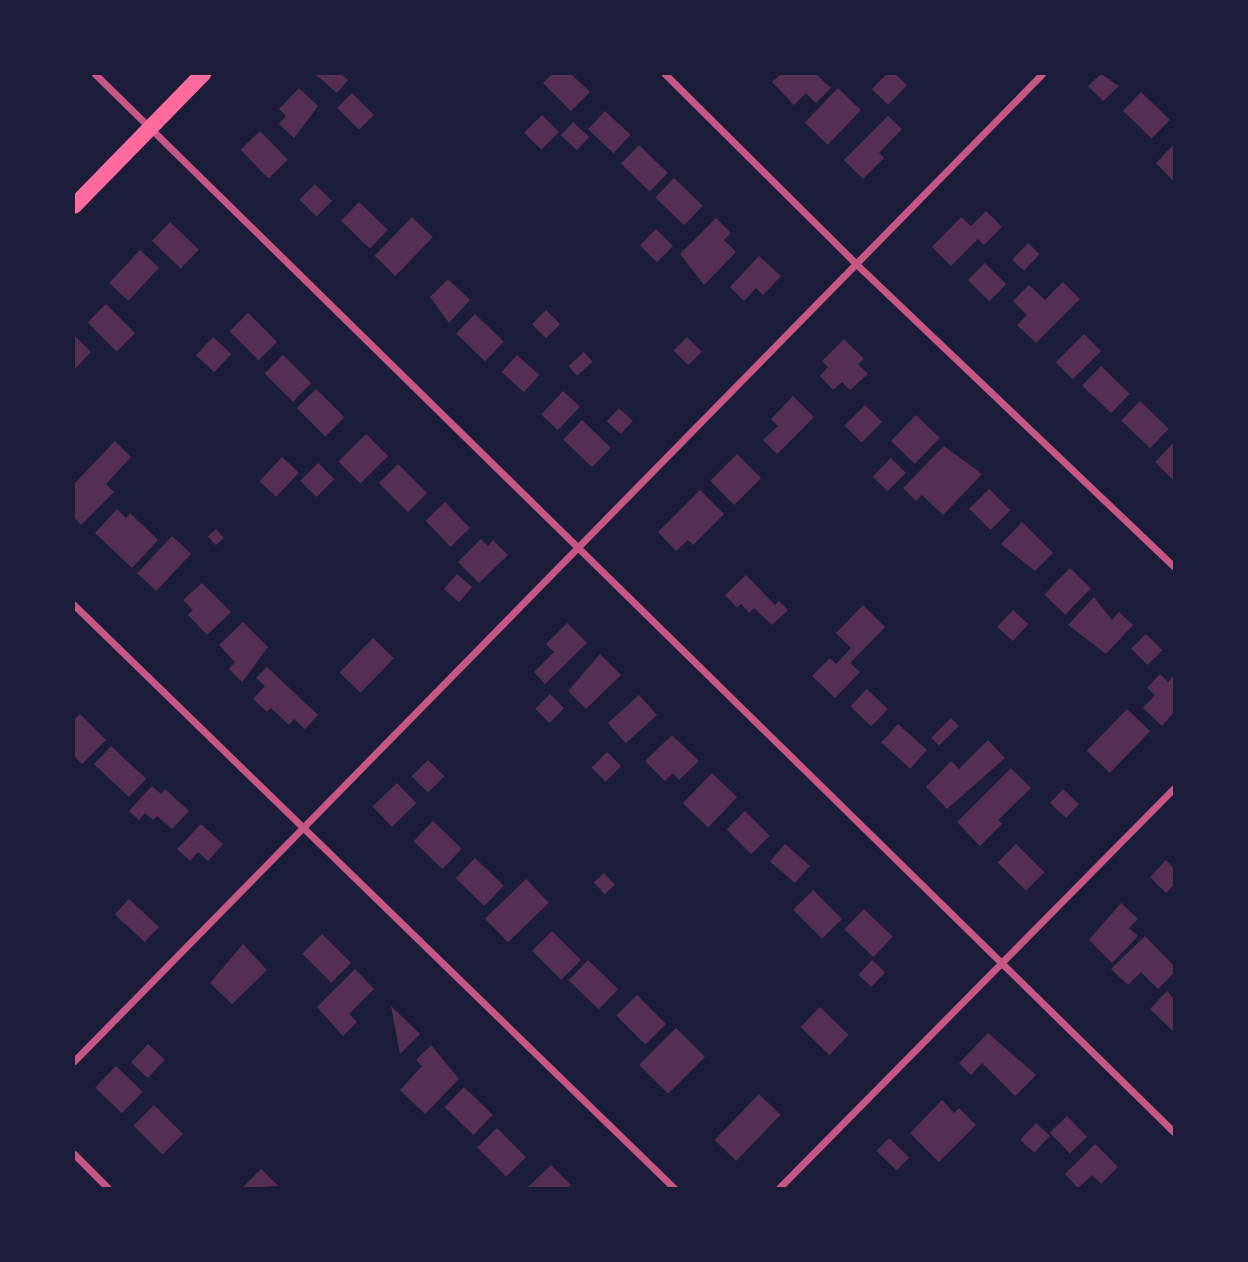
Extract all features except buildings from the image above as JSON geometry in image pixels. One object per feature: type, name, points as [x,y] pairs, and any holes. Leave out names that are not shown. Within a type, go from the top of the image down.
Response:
[{"type":"main road","points":[[74,206],[203,74]]},
{"type":"street","points":[[95,74],[1174,1132]]},
{"type":"street","points":[[665,74],[853,261],[1174,567]]},
{"type":"street","points":[[74,1061],[853,261],[1042,74]]},
{"type":"street","points":[[74,605],[674,1188]]},
{"type":"street","points":[[779,1188],[1174,788]]},
{"type":"street","points":[[74,1154],[108,1188]]}]
